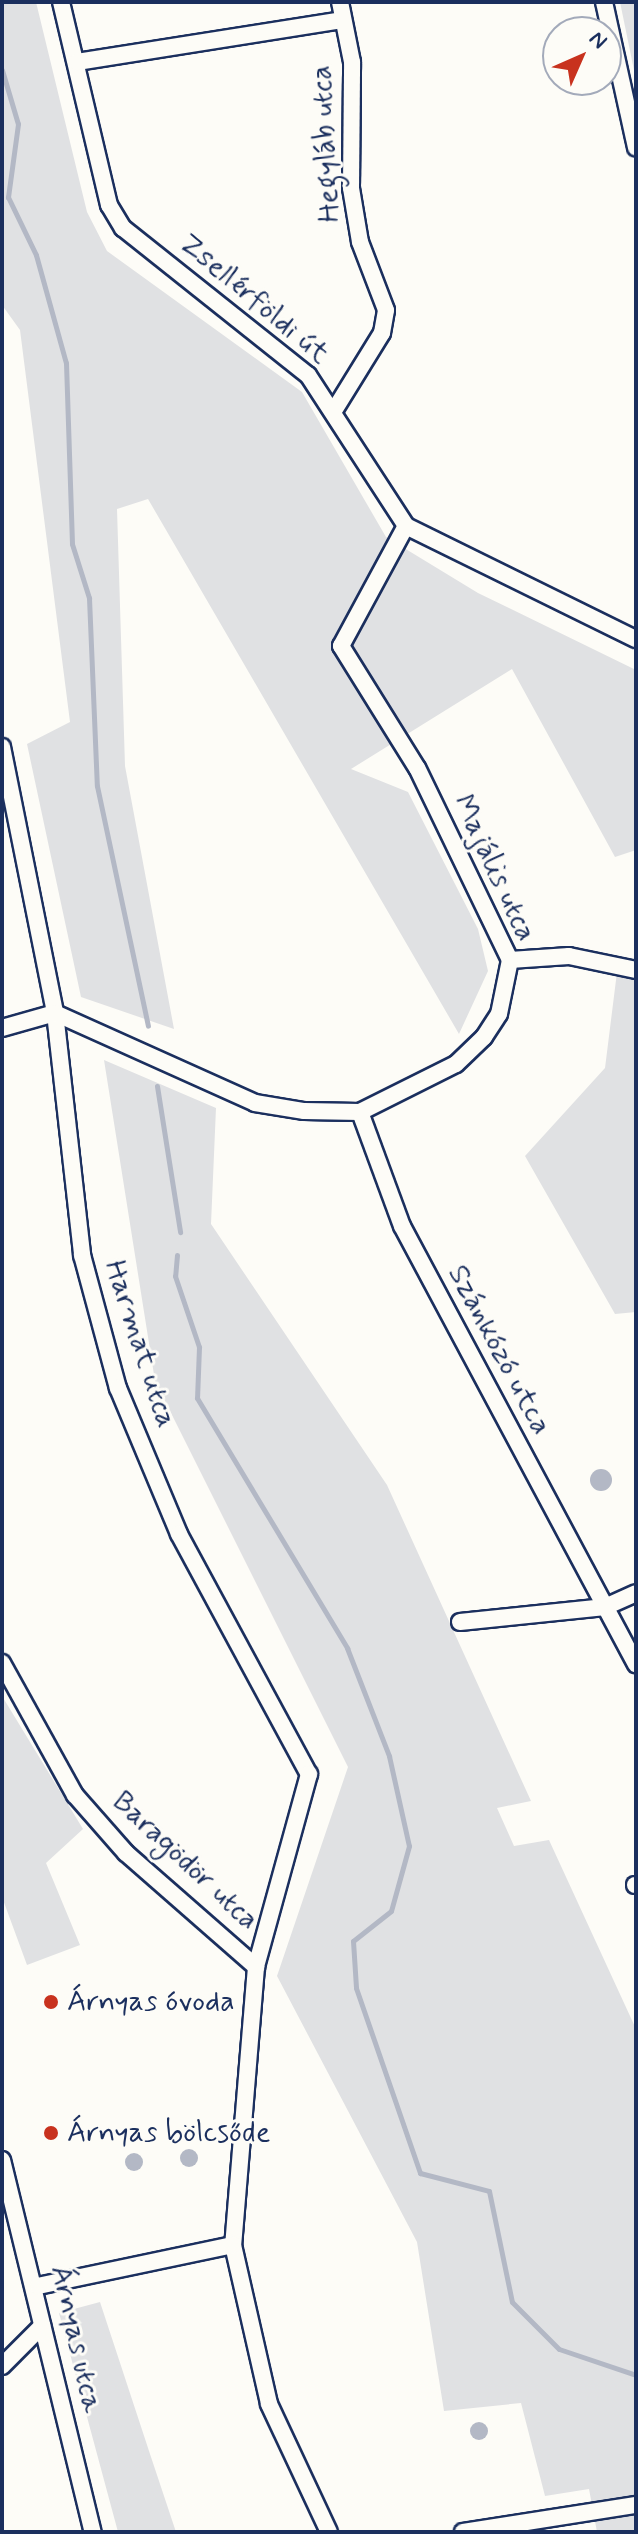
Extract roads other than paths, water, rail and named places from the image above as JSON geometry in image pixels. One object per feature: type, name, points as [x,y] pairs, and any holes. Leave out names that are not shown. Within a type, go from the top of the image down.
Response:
[{"type":"street","name":"Zsellérföldi út","points":[[61,2],[109,205],[123,228],[263,334],[335,409],[406,526]]},
{"type":"street","name":"Hegyláb utca","points":[[335,409],[382,333],[386,310],[360,242],[351,188],[352,62],[340,2]]},
{"type":"street","points":[[604,2],[636,148]]},
{"type":"street","points":[[77,62],[342,20]]},
{"type":"street","points":[[406,526],[636,639]]},
{"type":"street","name":"Majális utca","points":[[360,1112],[456,1064],[484,1037],[499,1014],[510,960],[417,768],[341,646],[406,526]]},
{"type":"street","name":"Harmat utca","points":[[2,747],[55,1013],[82,1255],[118,1388],[179,1534],[309,1774],[256,1967]]},
{"type":"street","points":[[510,960],[569,956],[636,970]]},
{"type":"street","points":[[2,1028],[55,1013],[255,1103],[360,1112]]},
{"type":"street","name":"Szánkózó utca","points":[[360,1112],[402,1226],[636,1664]]},
{"type":"street","points":[[460,1622],[605,1607],[636,1593]]},
{"type":"street","name":"Baragödör utca","points":[[2,1663],[75,1795],[126,1853],[256,1967],[233,2245],[269,2404],[329,2532]]},
{"type":"street","name":"Árnyas utca","points":[[2,2160],[38,2286],[42,2326],[93,2532]]},
{"type":"street","points":[[38,2286],[233,2245]]},
{"type":"street","points":[[2,2366],[42,2326]]},
{"type":"street","points":[[463,2532],[636,2505]]},
{"type":"waterway","points":[[2,70],[18,124],[8,197],[36,255],[66,363],[72,544],[89,598],[97,786],[148,1026]]},
{"type":"waterway","points":[[157,1086],[180,1232]]},
{"type":"waterway","points":[[177,1255],[175,1276],[199,1347],[197,1398],[347,1648],[389,1756],[409,1846],[391,1911],[353,1941],[356,1988],[420,2173],[489,2191],[512,2302],[559,2349],[636,2375]]},
{"type":"place","name":"Árnyas óvoda","points":[[51,2002]]},
{"type":"place","name":"Árnyas bölcsőde","points":[[51,2133]]}]
